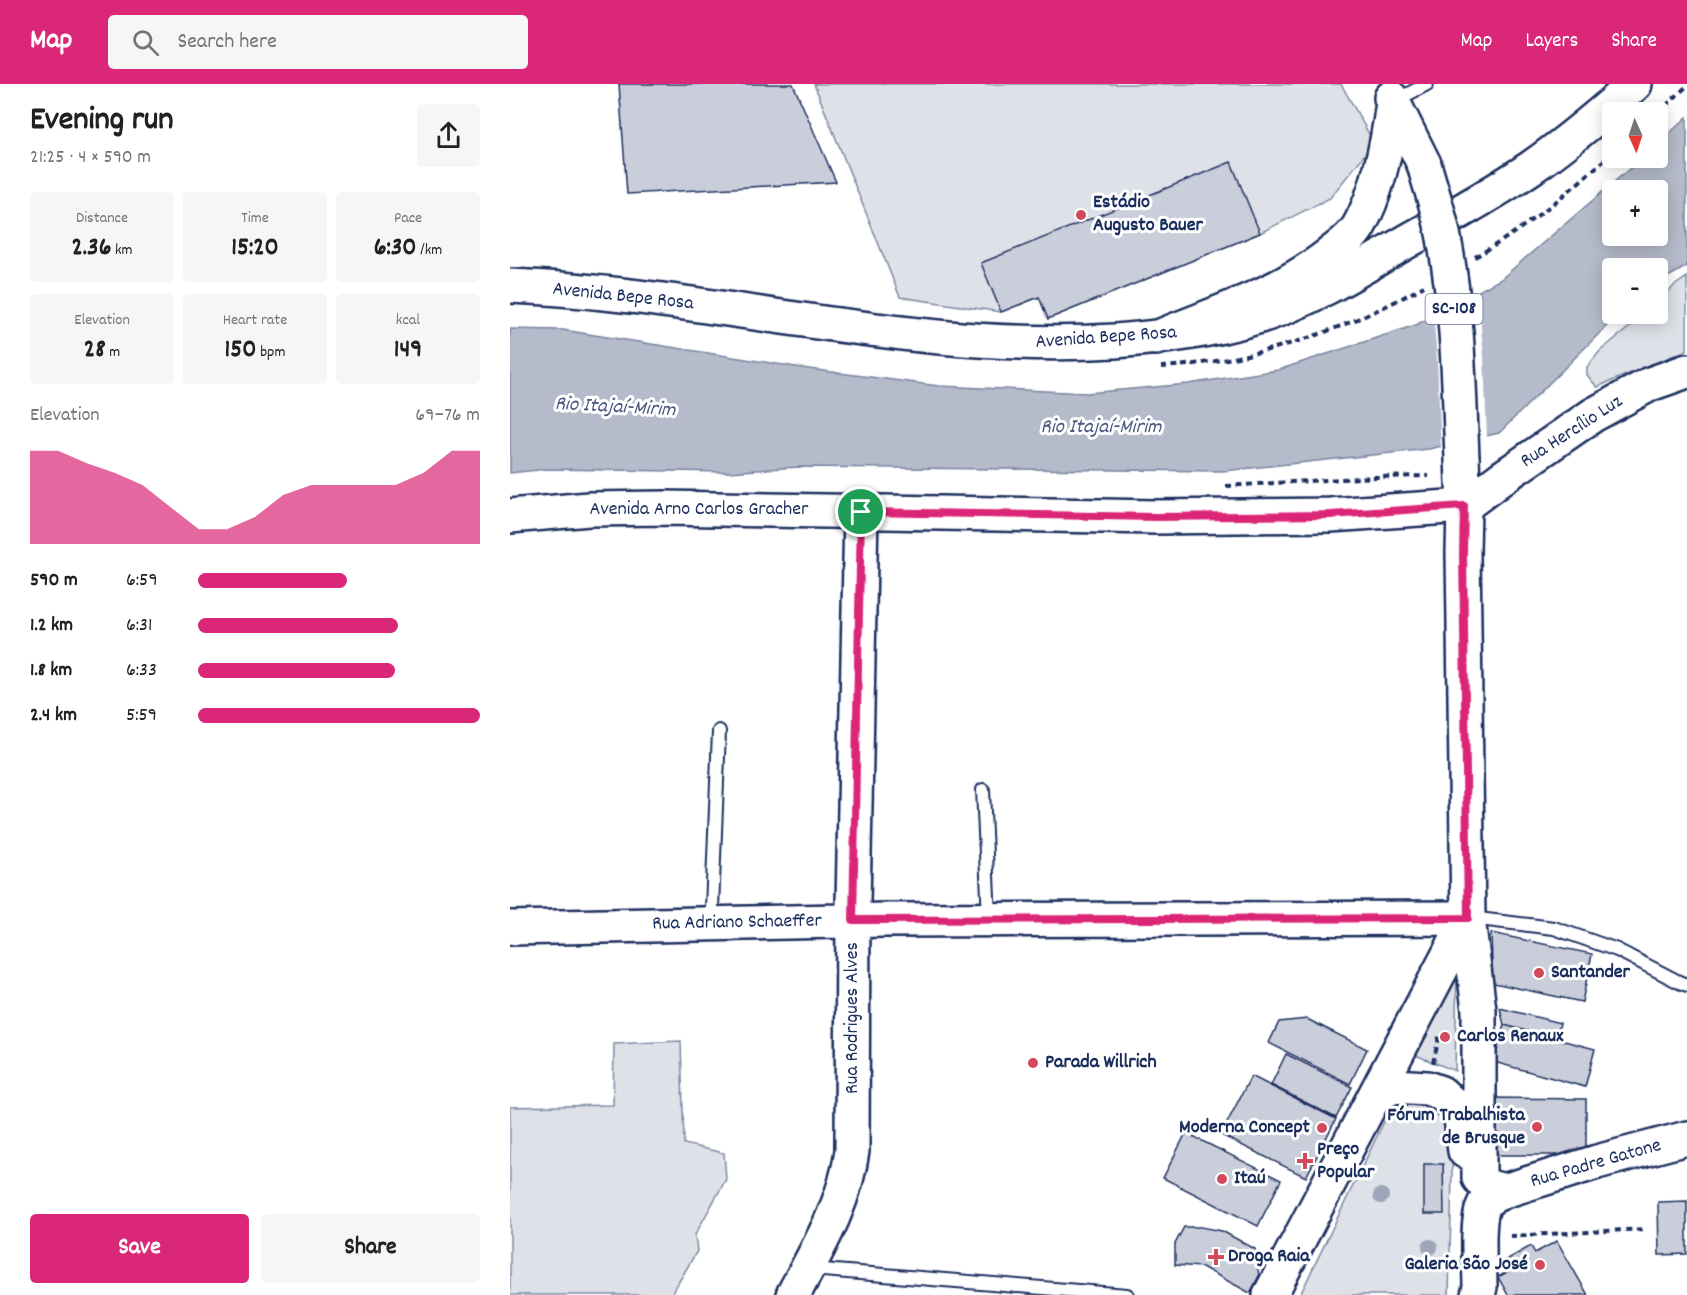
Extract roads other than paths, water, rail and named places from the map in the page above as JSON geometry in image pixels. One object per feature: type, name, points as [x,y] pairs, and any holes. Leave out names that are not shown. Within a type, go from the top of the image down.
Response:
[{"type":"main road","name":"Avenida Bepe Rosa","points":[[510,286],[582,291],[851,327],[963,339],[1032,344],[1156,338],[1232,324],[1279,310],[1328,288],[1482,199],[1533,166],[1602,113],[1635,84]]},
{"type":"main road","name":"SC-108","points":[[1387,93],[1424,164],[1445,242],[1452,288],[1458,359],[1464,506]]},
{"type":"main road","points":[[1156,338],[1213,314],[1245,304],[1324,259],[1347,241],[1358,227],[1389,140],[1387,93]]},
{"type":"main road","name":"Rua Hercílio Luz","points":[[1464,506],[1593,415],[1624,396],[1687,371]]},
{"type":"main road","points":[[1464,506],[1468,918],[1479,1010],[1479,1178],[1486,1186],[1504,1191]]},
{"type":"main road","name":"Avenida Arno Carlos Gracher","points":[[510,516],[589,509],[665,508],[1156,517],[1330,515],[1464,506]]},
{"type":"main road","name":"Rua Rodrigues Alves","points":[[800,1282],[837,1209],[849,1170],[852,1151],[853,920],[861,512]]},
{"type":"main road","points":[[1270,1295],[1468,918]]},
{"type":"main road","name":"Rua Adriano Schaeffer","points":[[510,928],[853,920],[1468,918]]},
{"type":"main road","points":[[1376,1095],[1394,1086],[1427,1088],[1441,1093],[1455,1106],[1461,1118],[1467,1193],[1468,1295]]},
{"type":"main road","name":"Rua Padre Gatone","points":[[1504,1191],[1597,1162],[1687,1138]]},
{"type":"main road","points":[[1478,1295],[1480,1224],[1483,1206],[1490,1197],[1504,1191]]},
{"type":"lane","points":[[1387,93],[1426,84]]},
{"type":"lane","points":[[714,924],[712,909],[719,731]]},
{"type":"lane","points":[[983,790],[989,920]]},
{"type":"lane","points":[[1468,918],[1554,928],[1617,950],[1687,985]]},
{"type":"lane","points":[[800,1282],[1127,1295]]},
{"type":"water","name":"Rio Itajaí-Mirim","points":[[1687,117],[1687,266],[1668,277],[1668,258],[1602,258],[1602,324],[1609,324],[1499,433],[1429,449],[1223,471],[798,467],[729,472],[547,469],[510,473],[510,329],[563,330],[809,369],[939,386],[1087,393],[1188,384],[1278,370],[1416,325],[1501,279],[1602,192],[1602,246],[1668,246],[1668,180],[1616,180],[1630,168],[1668,168],[1668,135]]},
{"type":"place","name":"Estádio Augusto Bauer","points":[[1081,215]]},
{"type":"place","name":"Santander","points":[[1539,973]]},
{"type":"place","name":"Carlos Renaux","points":[[1445,1037]]},
{"type":"place","name":"Parada Willrich","points":[[1033,1063]]},
{"type":"place","name":"Fórum Trabalhista de Brusque","points":[[1537,1127]]},
{"type":"place","name":"Moderna Concept","points":[[1322,1128]]},
{"type":"place","name":"Preço Popular","points":[[1305,1161]]},
{"type":"place","name":"Itaú","points":[[1222,1179]]},
{"type":"place","name":"Droga Raia","points":[[1216,1257]]},
{"type":"place","name":"Galeria São José","points":[[1540,1265]]}]
